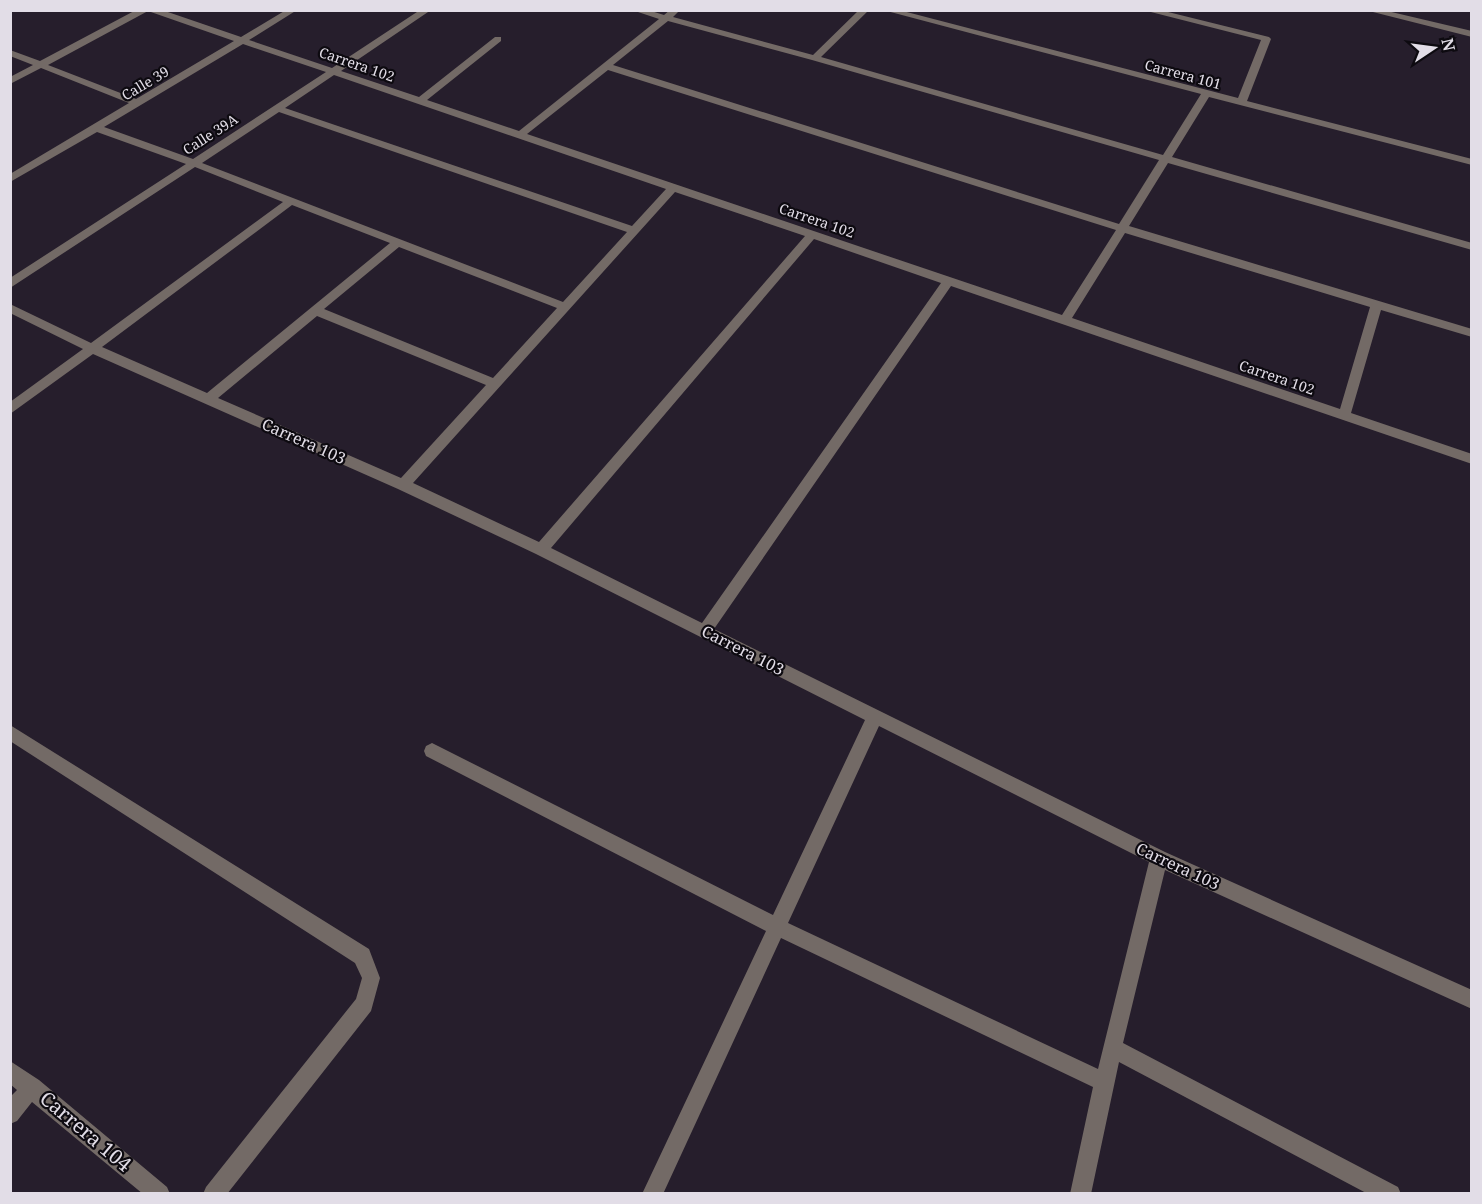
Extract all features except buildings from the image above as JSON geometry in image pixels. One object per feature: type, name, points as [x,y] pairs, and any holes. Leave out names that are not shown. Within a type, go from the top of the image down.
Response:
[{"type":"street","points":[[10,81],[144,10]]},
{"type":"street","name":"Carrera 102","points":[[152,10],[1472,459]]},
{"type":"street","name":"Calle 39","points":[[10,179],[293,10]]},
{"type":"street","name":"Calle 39A","points":[[10,284],[426,10]]},
{"type":"street","points":[[636,10],[815,58],[1472,247]]},
{"type":"street","points":[[520,135],[675,10]]},
{"type":"street","points":[[815,58],[865,10]]},
{"type":"street","name":"Carrera 101","points":[[887,10],[1472,162]]},
{"type":"street","points":[[1147,10],[1171,13],[1266,39],[1241,103]]},
{"type":"street","points":[[1369,10],[1472,34]]},
{"type":"street","points":[[1425,24],[1429,10]]},
{"type":"street","points":[[420,101],[498,39]]},
{"type":"street","points":[[10,53],[137,103]]},
{"type":"street","points":[[606,66],[1122,228],[1472,333]]},
{"type":"street","points":[[1064,321],[1206,94]]},
{"type":"street","points":[[277,108],[635,231]]},
{"type":"street","points":[[96,128],[193,163],[565,307]]},
{"type":"street","points":[[403,485],[493,383],[674,188]]},
{"type":"street","points":[[10,409],[291,201]]},
{"type":"street","points":[[541,550],[812,235]]},
{"type":"street","points":[[208,399],[398,242]]},
{"type":"street","points":[[705,630],[948,281]]},
{"type":"street","points":[[1344,416],[1377,304]]},
{"type":"street","name":"Carrera 103","points":[[10,308],[92,348],[403,485],[541,550],[1159,858],[1472,1000]]},
{"type":"street","points":[[314,310],[493,383]]},
{"type":"street","points":[[652,1194],[775,926],[875,717]]},
{"type":"street","points":[[10,732],[362,956],[371,978],[364,1004],[213,1194]]},
{"type":"street","points":[[432,751],[775,926],[1104,1082]]},
{"type":"street","points":[[1080,1194],[1112,1047],[1159,858]]},
{"type":"street","points":[[1112,1047],[1391,1194]]},
{"type":"street","name":"Carrera 104","points":[[10,1071],[160,1194]]},
{"type":"street","points":[[10,1114],[32,1087]]}]
